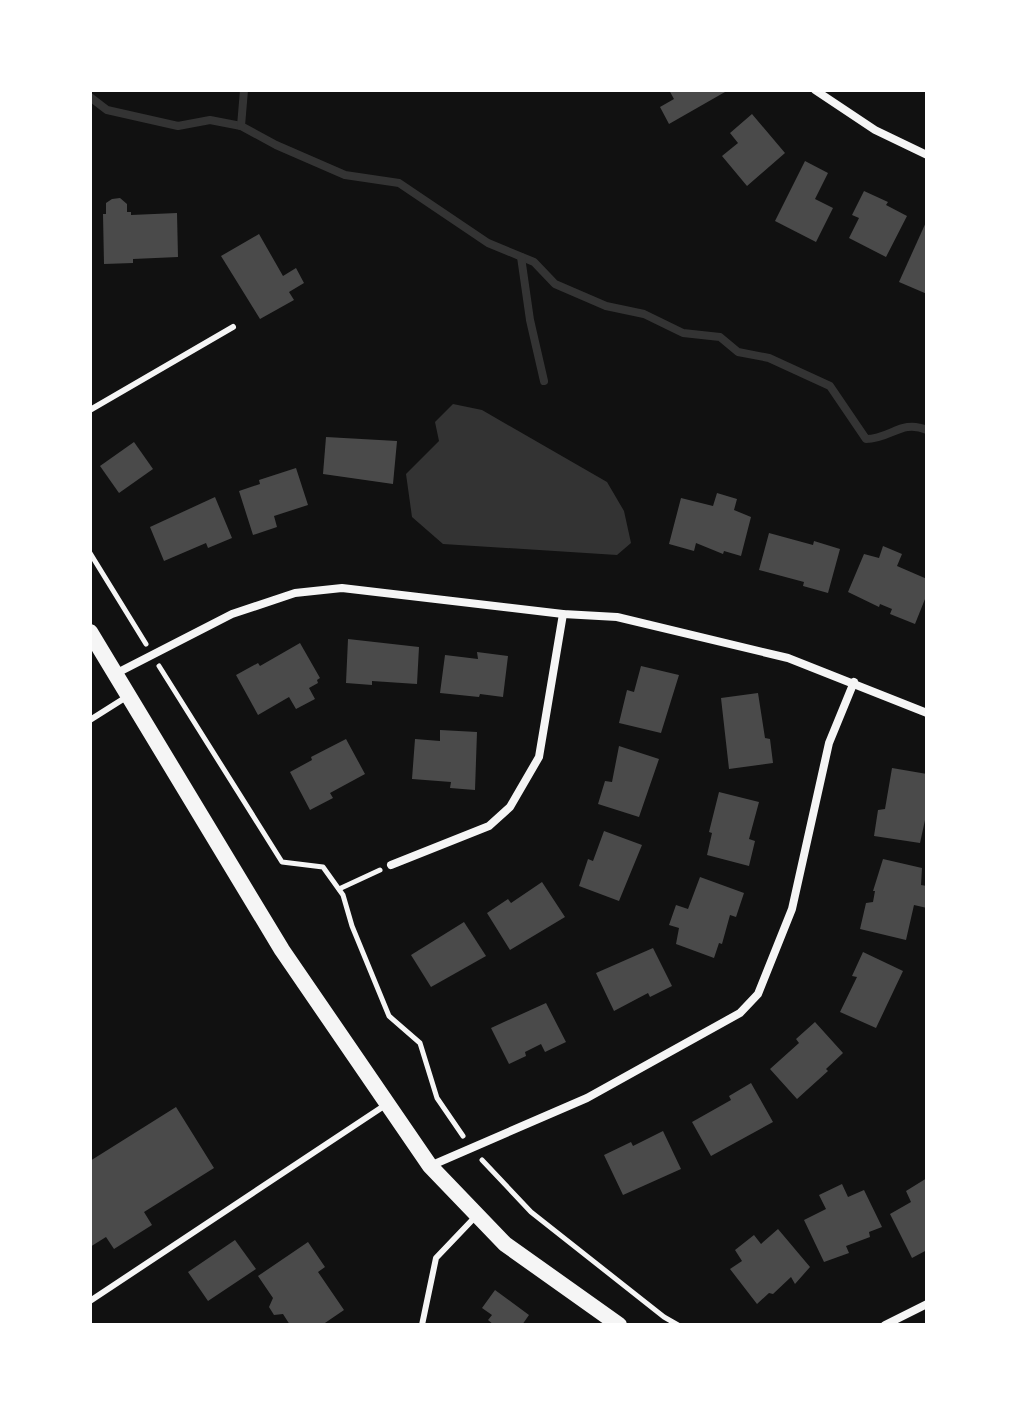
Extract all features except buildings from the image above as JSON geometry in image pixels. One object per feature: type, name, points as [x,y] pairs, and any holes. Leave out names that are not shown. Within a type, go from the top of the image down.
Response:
[{"type":"main road","points":[[90,632],[282,950],[430,1166],[505,1244],[619,1325]]},
{"type":"street","points":[[815,90],[875,130],[927,155]]},
{"type":"street","points":[[114,675],[232,614],[295,593],[342,588],[563,614],[617,617],[788,658],[927,713]]},
{"type":"street","points":[[391,865],[489,826],[510,807],[539,757],[563,614]]},
{"type":"street","points":[[430,1166],[587,1098],[740,1013],[758,994],[792,909],[829,743],[854,682]]},
{"type":"street","points":[[885,1325],[927,1304]]},
{"type":"lane","points":[[90,410],[233,327]]},
{"type":"lane","points":[[90,720],[128,696]]},
{"type":"lane","points":[[90,1301],[387,1104]]},
{"type":"lane","points":[[422,1325],[436,1258],[477,1215]]},
{"type":"path","points":[[90,553],[282,862],[323,867],[339,889],[389,1016],[420,1043],[437,1098],[471,1148],[531,1212],[678,1325]]},
{"type":"path","points":[[339,889],[391,865]]},
{"type":"shaded area","points":[[453,404],[482,410],[607,482],[624,511],[631,543],[617,555],[443,544],[412,517],[406,474],[439,441],[435,422]]},
{"type":"waterway","points":[[241,126],[244,90]]},
{"type":"waterway","points":[[90,97],[107,110],[178,126],[210,120],[241,126],[345,175],[399,183],[488,243],[534,262],[555,284],[606,306],[644,314],[683,333],[720,337],[738,352],[769,358],[830,386],[866,439],[903,428],[927,430]]},
{"type":"waterway","points":[[521,257],[530,320],[544,381]]}]
